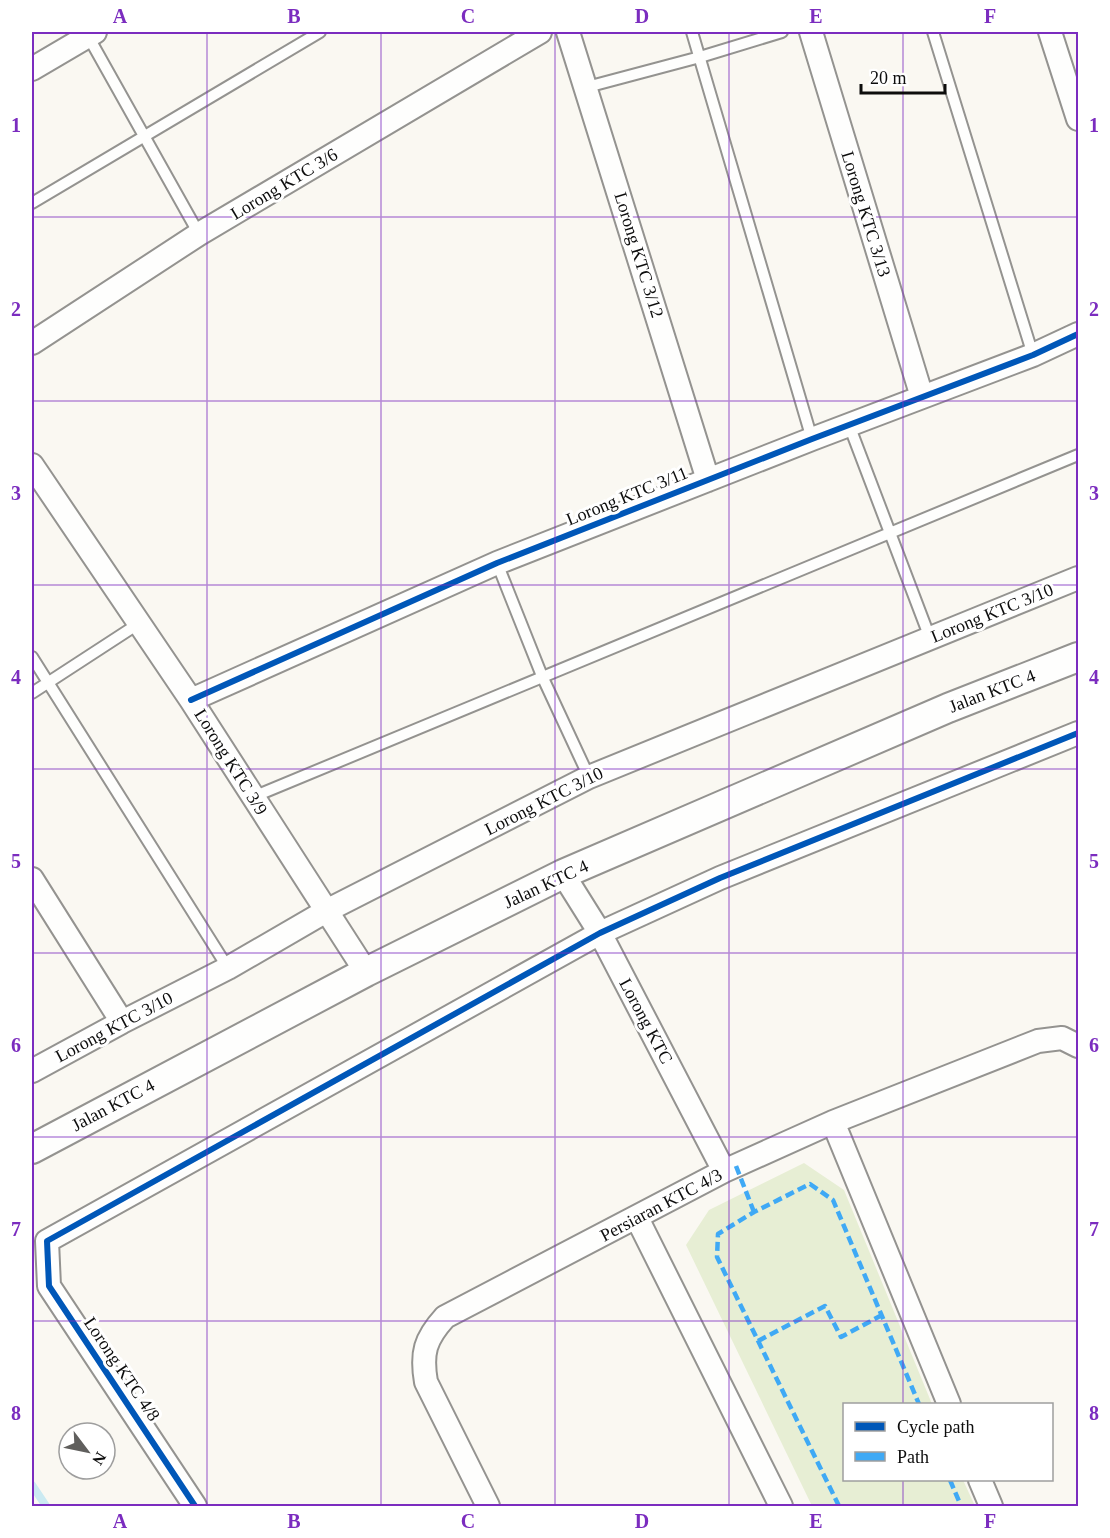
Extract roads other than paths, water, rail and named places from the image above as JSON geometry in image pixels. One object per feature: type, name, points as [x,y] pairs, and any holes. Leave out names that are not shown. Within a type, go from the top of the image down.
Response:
[{"type":"street","name":"Lorong KTC 3/6","points":[[32,343],[198,234],[540,32]]},
{"type":"street","name":"Lorong KTC 3/12","points":[[568,32],[708,480]]},
{"type":"street","name":"Lorong KTC 3/13","points":[[811,32],[922,397]]},
{"type":"street","points":[[1050,32],[1078,119]]},
{"type":"street","points":[[32,69],[92,34]]},
{"type":"street","name":"Lorong KTC 3/11","points":[[191,700],[497,563],[1033,355],[1078,334]]},
{"type":"street","name":"Lorong KTC 3/9","points":[[32,465],[191,700],[366,972]]},
{"type":"street","name":"Lorong KTC 3/10","points":[[32,1071],[228,968],[328,910],[589,777],[1078,578]]},
{"type":"street","name":"Jalan KTC 4","points":[[32,1149],[366,972],[563,874],[948,708],[1078,657]]},
{"type":"street","points":[[600,933],[720,878],[1078,733]]},
{"type":"street","name":"Lorong KTC","points":[[563,874],[600,933],[724,1171]]},
{"type":"street","points":[[32,879],[122,1022]]},
{"type":"street","name":"Lorong KTC 4/8","points":[[195,1506],[49,1286],[47,1241],[600,933]]},
{"type":"street","name":"Persiaran KTC 4/3","points":[[488,1506],[426,1382],[422,1361],[430,1334],[445,1317],[724,1171],[833,1122],[1038,1041],[1062,1038],[1078,1046]]},
{"type":"street","points":[[833,1122],[949,1403]]},
{"type":"street","points":[[637,1218],[782,1506]]},
{"type":"street","points":[[981,1481],[991,1506]]},
{"type":"lane","points":[[32,203],[320,32]]},
{"type":"lane","points":[[692,32],[812,439]]},
{"type":"lane","points":[[587,87],[700,57],[782,32]]},
{"type":"lane","points":[[933,32],[1033,355]]},
{"type":"lane","points":[[92,34],[143,137],[198,234]]},
{"type":"lane","points":[[849,425],[930,638]]},
{"type":"lane","points":[[253,797],[1078,455]]},
{"type":"lane","points":[[497,563],[542,676],[589,777]]},
{"type":"lane","points":[[32,693],[138,624]]},
{"type":"lane","points":[[32,657],[228,968]]},
{"type":"waterway","points":[[32,1485],[46,1506]]}]
